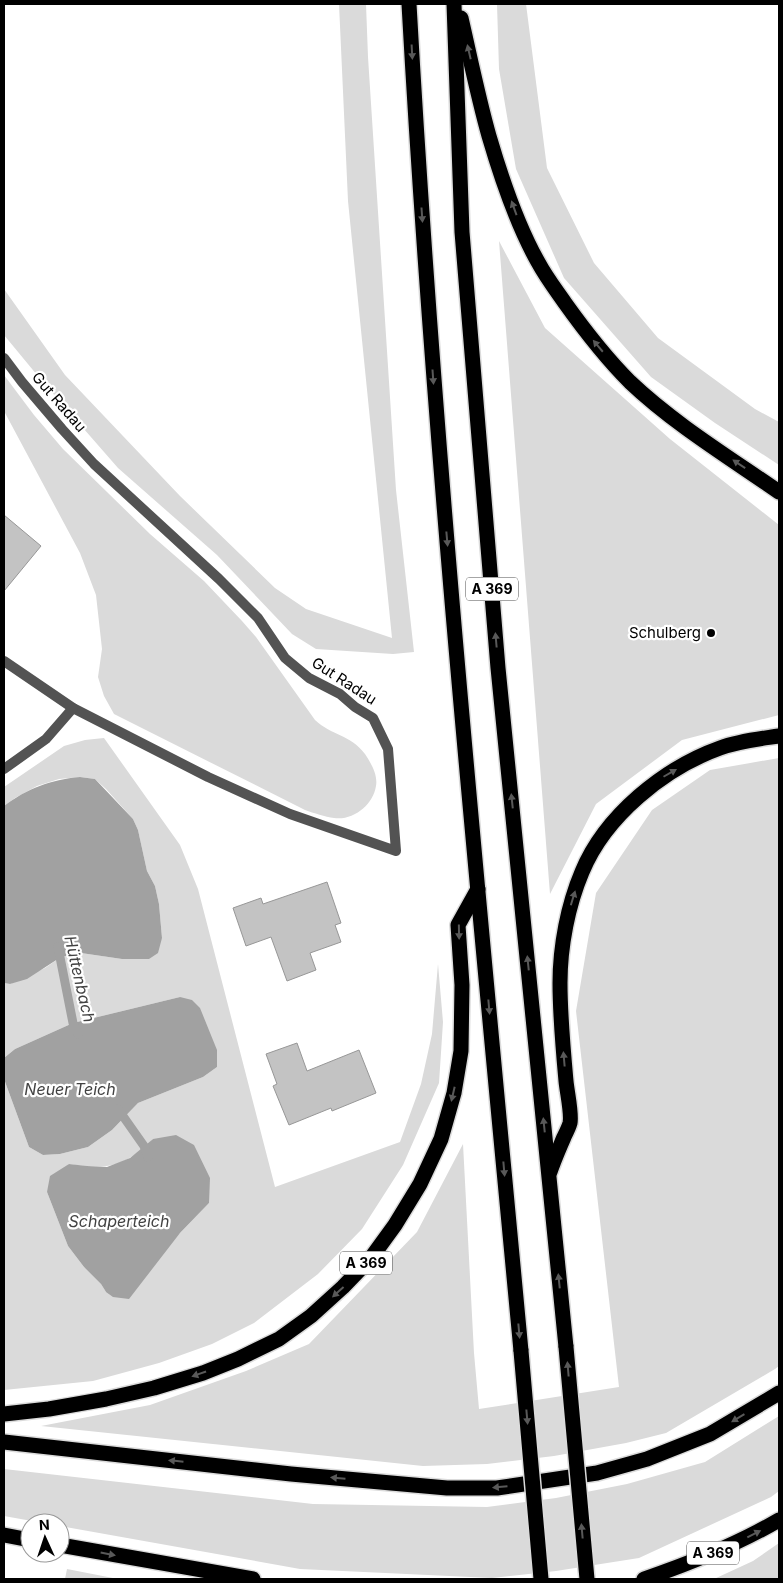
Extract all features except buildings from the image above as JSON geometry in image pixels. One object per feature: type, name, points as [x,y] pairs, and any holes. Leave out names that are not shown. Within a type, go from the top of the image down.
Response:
[{"type":"highway","name":"A 369","points":[[410,4],[434,386],[541,1579]]},
{"type":"highway","name":"A 369","points":[[455,4],[488,134],[500,170],[524,232],[538,262],[554,288],[597,346],[630,382],[672,417],[779,492]]},
{"type":"highway","name":"A 369","points":[[455,4],[462,232],[498,668],[566,1347],[587,1579]]},
{"type":"highway","points":[[549,1173],[570,1122],[562,1031],[560,980],[565,934],[572,901],[582,871],[596,845],[614,822],[660,778],[688,762],[719,748],[746,740],[779,736]]},
{"type":"highway","name":"A 369","points":[[4,1414],[49,1409],[154,1388],[203,1373],[238,1359],[279,1338],[311,1316],[371,1258],[395,1225],[420,1184],[441,1139],[454,1093],[461,1051],[462,985],[458,925],[478,889]]},
{"type":"highway","points":[[4,1442],[291,1474],[447,1488],[498,1488],[596,1473],[647,1459],[710,1434],[779,1393]]},
{"type":"highway","name":"A 369","points":[[644,1579],[683,1566],[724,1549],[779,1520]]},
{"type":"highway","points":[[4,1535],[20,1538]]},
{"type":"highway","points":[[70,1547],[253,1579]]},
{"type":"street","name":"Gut Radau","points":[[4,358],[22,382],[94,464],[219,579],[258,618],[285,658],[309,678],[340,694],[373,718],[388,749],[396,851],[290,814],[208,777],[73,708],[4,661]]},
{"type":"street","points":[[4,769],[46,739],[73,708]]},
{"type":"shaded area","points":[[339,4],[366,4],[396,490],[414,652],[393,654],[316,649],[292,634],[217,555],[118,468],[4,335],[4,289],[65,375],[180,496],[275,588],[306,609],[392,638],[348,201]]},
{"type":"shaded area","points":[[497,4],[526,4],[547,168],[594,263],[658,338],[755,409],[779,422],[779,465],[715,423],[651,377],[564,278],[516,169],[499,69]]},
{"type":"shaded area","points":[[499,241],[545,328],[670,439],[779,525],[779,715],[682,740],[596,804],[550,894]]},
{"type":"shaded area","points":[[4,375],[63,449],[150,534],[204,581],[242,621],[256,637],[315,720],[353,742],[365,754],[374,769],[376,786],[371,799],[361,810],[348,817],[334,818],[305,810],[114,714],[104,696],[98,677],[102,649],[96,595],[80,553],[4,411]]},
{"type":"shaded area","points":[[104,738],[180,845],[198,889],[275,1187],[400,1142],[421,1084],[432,1034],[438,964],[443,1022],[439,1083],[403,1165],[362,1229],[318,1274],[254,1323],[212,1344],[159,1363],[93,1381],[4,1390],[4,1079],[29,1147],[43,1155],[60,1154],[88,1147],[112,1130],[138,1103],[203,1077],[217,1067],[180,997],[73,1023],[15,1049],[4,1058],[4,983],[10,984],[45,968],[61,957],[81,953],[122,959],[149,959],[162,938],[159,904],[155,886],[147,871],[138,830],[133,819],[95,779],[80,777],[59,779],[37,786],[4,806],[4,787],[64,746],[85,740]],"holes":[[[153,1139],[209,1203],[180,1233],[106,1292],[68,1246],[47,1192],[69,1164],[93,1167],[116,1164],[134,1155]]]},
{"type":"shaded area","points":[[779,758],[779,1366],[666,1433],[626,1443],[554,1456],[487,1464],[423,1466],[41,1426],[150,1405],[246,1371],[309,1344],[417,1232],[463,1144],[474,1353],[479,1409],[619,1387],[576,1011],[596,893],[652,810],[710,770]]},
{"type":"shaded area","points":[[779,1416],[779,1491],[771,1497],[639,1558],[556,1571],[492,1578],[300,1569],[70,1528],[70,1513],[20,1513],[20,1519],[4,1516],[4,1469],[313,1504],[487,1507],[556,1498],[627,1484],[705,1462]]},
{"type":"shaded area","points":[[779,1543],[779,1579],[714,1579],[753,1561]]},
{"type":"shaded area","points":[[67,1569],[118,1579],[65,1579]]},
{"type":"water","points":[[80,777],[95,779],[133,819],[138,830],[147,871],[155,886],[159,904],[162,938],[158,953],[149,959],[122,959],[81,953],[61,957],[27,979],[10,984],[4,983],[4,806],[22,794],[40,786],[59,780]]},
{"type":"water","name":"Neuer Teich","points":[[180,997],[192,1000],[200,1008],[217,1050],[217,1067],[203,1077],[138,1103],[112,1130],[88,1147],[60,1154],[43,1155],[29,1147],[4,1079],[4,1058],[15,1049],[73,1023]]},
{"type":"water","name":"Schaperteich","points":[[176,1135],[194,1145],[210,1178],[209,1203],[180,1233],[129,1299],[113,1297],[106,1292],[68,1246],[47,1192],[50,1176],[69,1164],[107,1167],[130,1158],[153,1139]]},
{"type":"waterway","name":"Hüttenbach","points":[[58,947],[73,1023],[78,1034]]},
{"type":"waterway","name":"Hüttenbach","points":[[118,1109],[144,1146],[148,1157]]},
{"type":"place","name":"Schulberg","points":[[711,633]]}]
